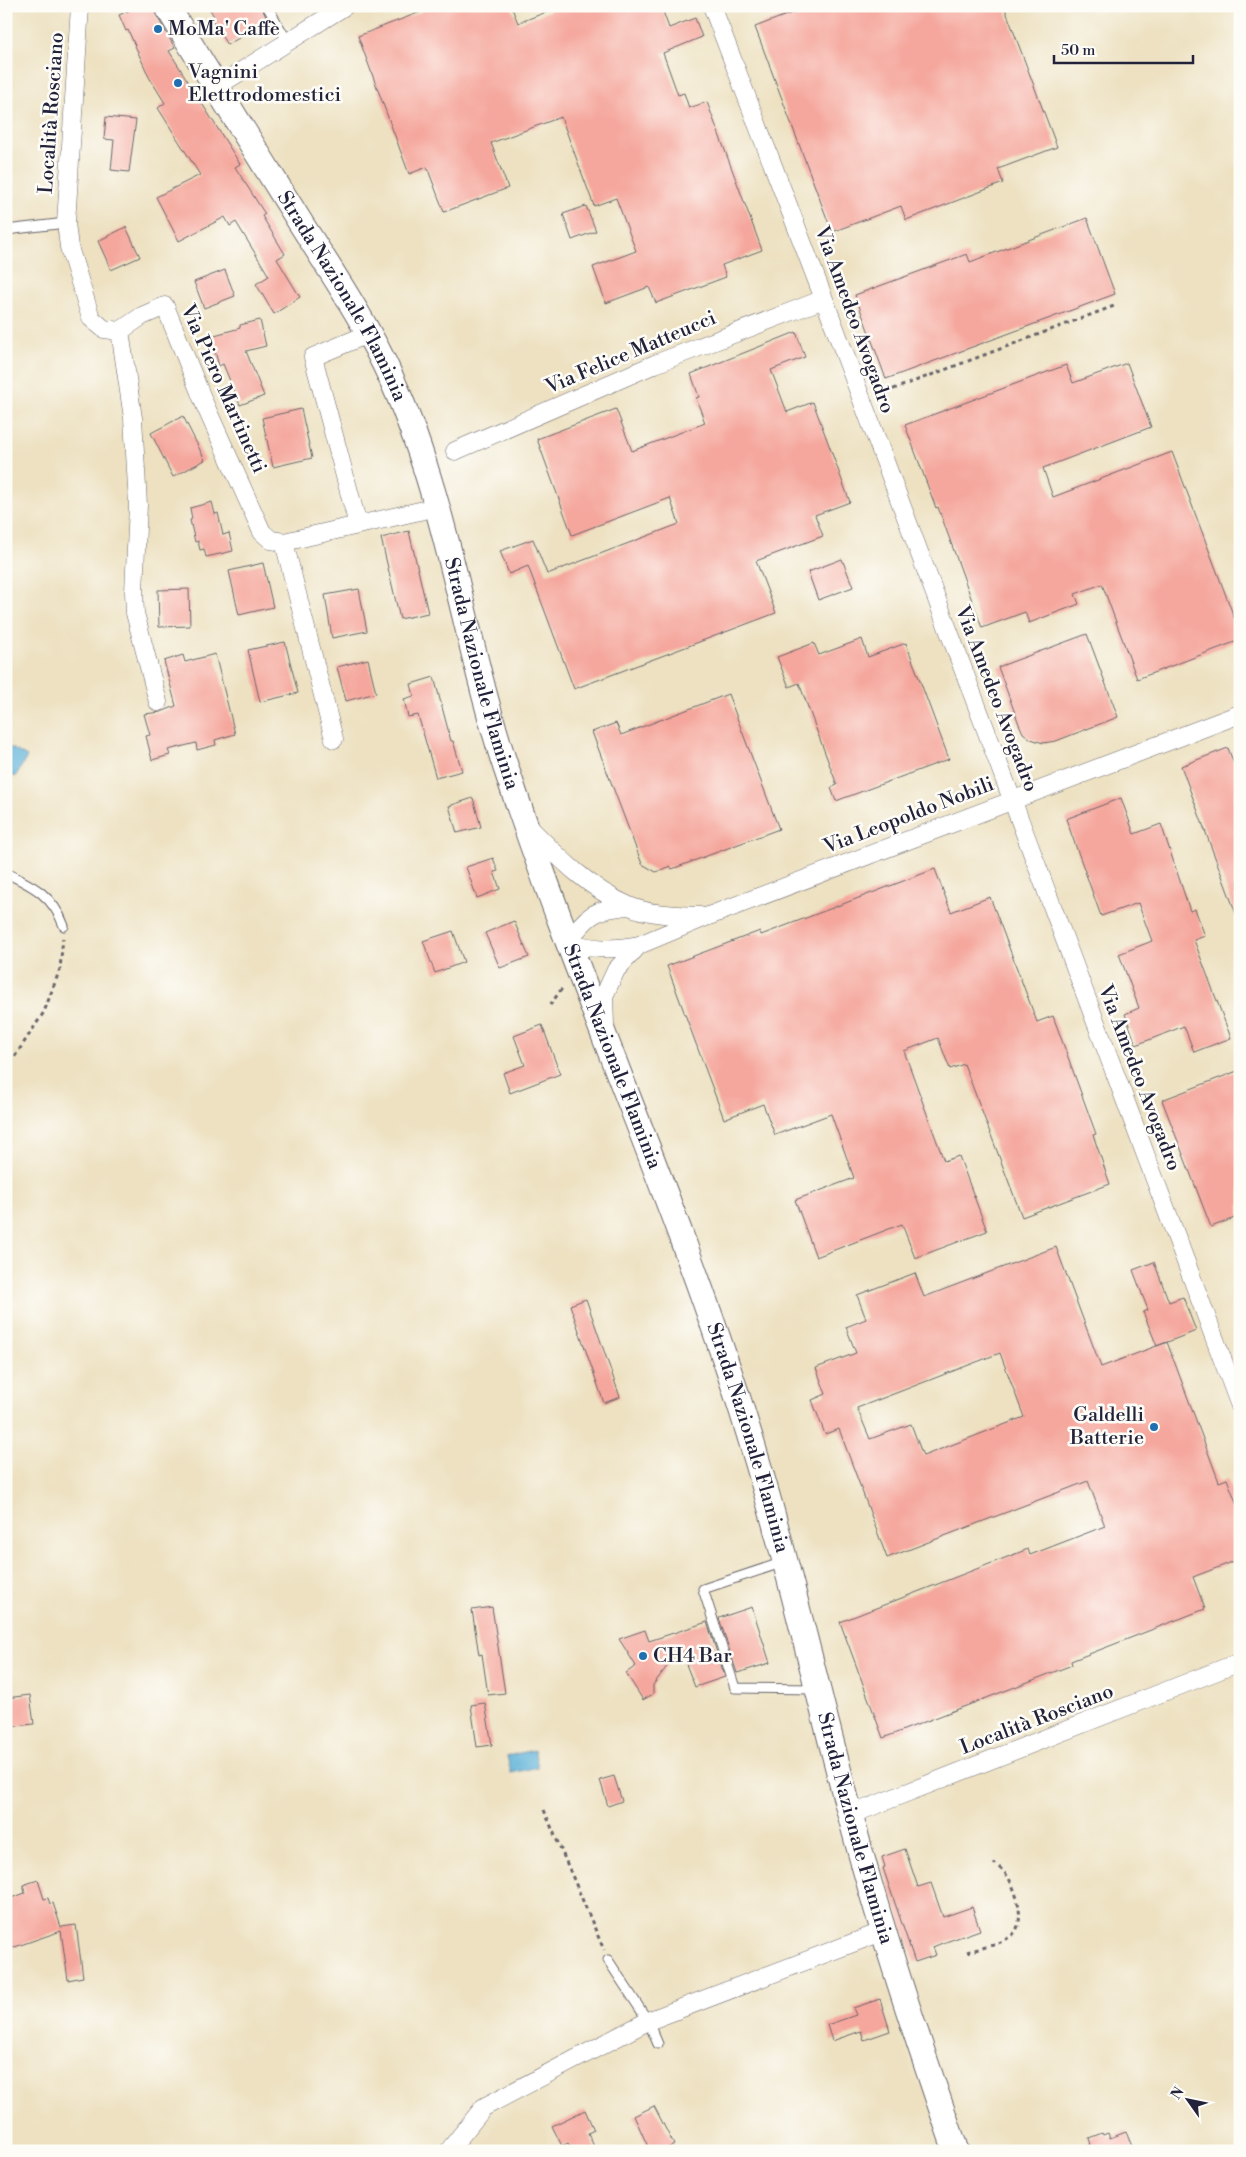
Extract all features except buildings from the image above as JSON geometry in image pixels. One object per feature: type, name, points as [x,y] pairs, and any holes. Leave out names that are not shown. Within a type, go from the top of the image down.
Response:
[{"type":"main road","name":"Strada Nazionale Flaminia","points":[[167,6],[355,310],[392,378],[419,446],[437,507],[487,710],[524,821],[567,942],[665,1190],[738,1401],[784,1562],[850,1815],[908,2009],[956,2151]]},
{"type":"street","name":"Località Rosciano","points":[[80,6],[66,223],[69,247],[91,318],[104,329],[120,331]]},
{"type":"street","points":[[216,87],[345,6]]},
{"type":"street","name":"Via Amedeo Avogadro","points":[[712,6],[1240,1406]]},
{"type":"street","name":"Via Felice Matteucci","points":[[455,451],[655,364],[824,299]]},
{"type":"street","name":"Via Piero Martinetti","points":[[120,331],[142,316],[165,306],[205,404],[262,532],[271,540],[284,542]]},
{"type":"street","points":[[120,331],[133,418],[138,505],[134,592],[135,613],[158,702]]},
{"type":"street","points":[[358,525],[312,357],[368,334]]},
{"type":"street","points":[[334,739],[284,542],[437,507]]},
{"type":"street","name":"Via Leopoldo Nobili","points":[[706,917],[666,914],[629,906],[604,908],[583,921],[567,942],[589,948],[614,950],[639,946],[706,917],[1240,714]]},
{"type":"street","name":"Via Leopoldo Nobili","points":[[524,821],[555,854],[592,885],[629,906]]},
{"type":"street","name":"Via Leopoldo Nobili","points":[[605,1038],[604,996],[616,970],[639,946]]},
{"type":"street","name":"Località Rosciano","points":[[850,1815],[1240,1662]]},
{"type":"street","points":[[451,2151],[451,2148],[484,2108],[648,2021],[884,1931]]},
{"type":"lane","points":[[267,6],[288,42]]},
{"type":"lane","name":"Località Rosciano","points":[[6,230],[66,223]]},
{"type":"lane","points":[[6,873],[42,893],[58,910],[64,926]]},
{"type":"lane","points":[[784,1562],[703,1589],[735,1688],[818,1689]]},
{"type":"lane","points":[[608,1960],[648,2021],[658,2044]]},
{"type":"path","points":[[862,401],[1114,306]]},
{"type":"path","points":[[6,1070],[44,1012],[60,968],[64,926]]},
{"type":"path","points":[[544,1810],[608,1960]]},
{"type":"path","points":[[967,1952],[1003,1942],[1019,1926],[1020,1912],[1008,1877],[994,1863]]},
{"type":"water","points":[[6,745],[27,757],[15,777],[6,772]]},
{"type":"water","points":[[534,1750],[538,1767],[511,1773],[507,1756]]},
{"type":"place","name":"MoMa' Caffè","points":[[158,29]]},
{"type":"place","name":"Vagnini Elettrodomestici","points":[[178,83]]},
{"type":"place","name":"Galdelli Batterie","points":[[1154,1427]]},
{"type":"place","name":"CH4 Bar","points":[[643,1656]]}]
